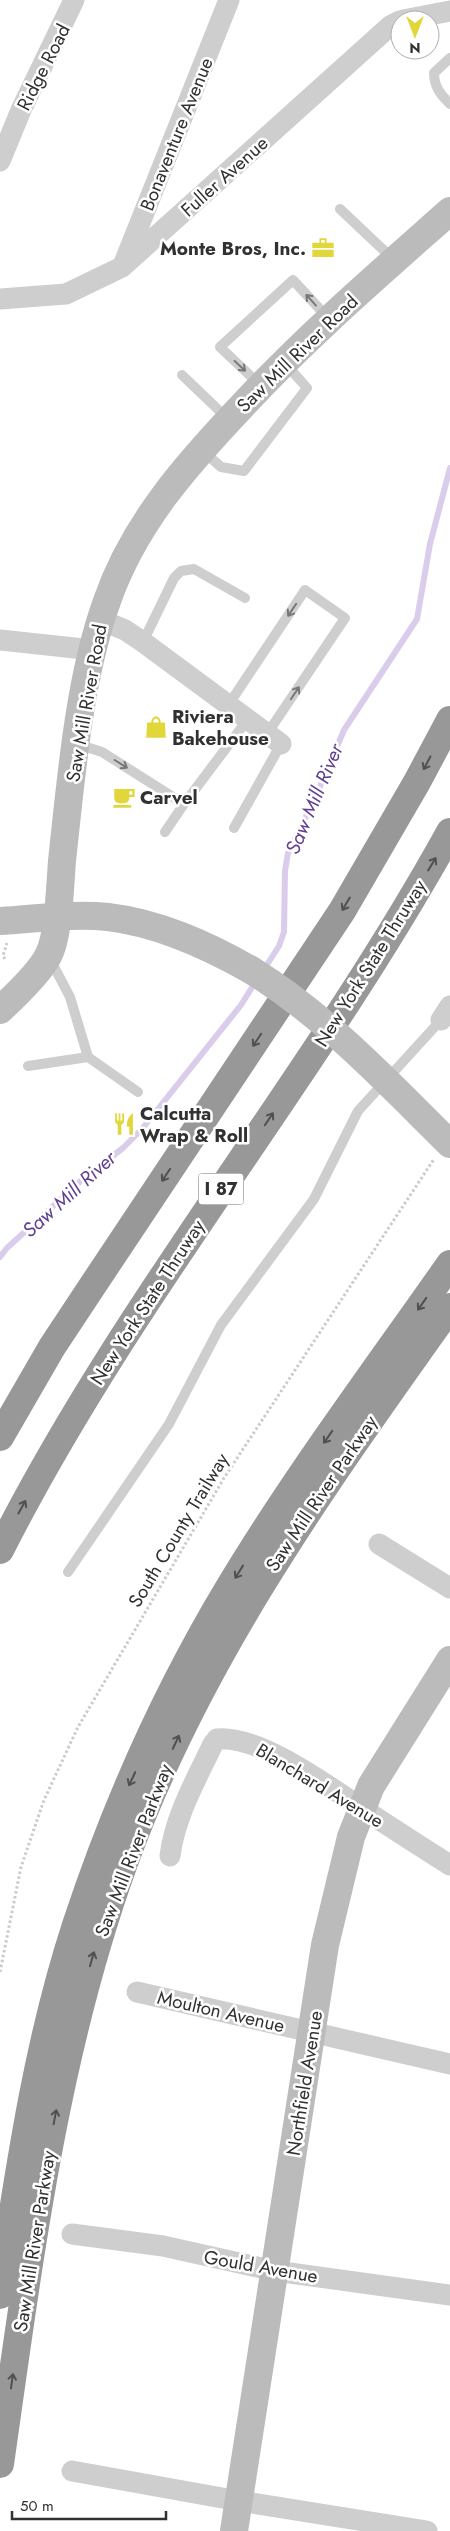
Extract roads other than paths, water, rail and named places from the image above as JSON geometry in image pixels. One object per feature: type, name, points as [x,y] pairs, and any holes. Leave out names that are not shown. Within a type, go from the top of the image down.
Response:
[{"type":"highway","name":"I 87","points":[[0,1437],[52,1347],[342,911],[418,782],[450,720]]},
{"type":"highway","name":"New York State Thruway","points":[[0,1550],[52,1453],[90,1388],[141,1308],[358,984],[450,832]]},
{"type":"highway","name":"Saw Mill River Parkway","points":[[0,2295],[37,2079],[55,1999],[84,1901],[127,1789],[192,1654],[238,1573],[315,1456],[450,1264]]},
{"type":"highway","name":"Saw Mill River Parkway","points":[[0,2464],[35,2229],[58,2100],[80,2002],[101,1930],[128,1852],[184,1724],[255,1592],[337,1468],[450,1307]]},
{"type":"highway","points":[[337,1468],[439,1349],[450,1340]]},
{"type":"main road","name":"Saw Mill River Road","points":[[2,1001],[48,956],[57,918],[77,744],[93,650],[107,600],[132,544],[150,515],[201,449],[260,385],[329,319],[450,211]]},
{"type":"main road","points":[[3,932],[57,918],[100,917],[139,924],[199,943],[251,970],[300,1003],[329,1026],[445,1148]]},
{"type":"main road","name":"Northfield Avenue","points":[[234,2531],[325,1945],[351,1837],[371,1786],[450,1660]]},
{"type":"street","name":"Ridge Road","points":[[0,162],[21,110],[74,0]]},
{"type":"street","name":"Bonaventure Avenue","points":[[122,268],[229,0]]},
{"type":"street","name":"Fuller Avenue","points":[[0,299],[66,294],[122,268],[390,26]]},
{"type":"street","points":[[101,620],[125,630],[143,642],[274,739]]},
{"type":"street","points":[[0,640],[93,650]]},
{"type":"street","points":[[379,1544],[450,1588]]},
{"type":"street","name":"Blanchard Avenue","points":[[170,1856],[172,1837],[188,1796],[217,1739],[241,1741],[256,1746],[326,1784],[450,1865]]},
{"type":"street","name":"Moulton Avenue","points":[[137,1992],[450,2064]]},
{"type":"street","name":"Gould Avenue","points":[[72,2234],[162,2246],[275,2271],[450,2295]]},
{"type":"street","points":[[72,2471],[239,2501],[426,2531]]},
{"type":"lane","points":[[450,58],[434,73],[434,78],[440,93],[450,104]]},
{"type":"lane","points":[[340,209],[394,261]]},
{"type":"lane","points":[[260,385],[220,347],[293,280],[329,319]]},
{"type":"lane","points":[[201,449],[221,467],[244,471],[307,388],[284,361]]},
{"type":"lane","points":[[182,374],[228,420]]},
{"type":"lane","points":[[143,642],[174,578],[181,571],[194,569],[245,598]]},
{"type":"lane","points":[[229,704],[305,590],[345,618],[274,739],[234,828]]},
{"type":"lane","points":[[165,832],[248,719]]},
{"type":"lane","points":[[77,744],[102,752],[184,804]]},
{"type":"lane","points":[[48,956],[70,997],[88,1056],[138,1092]]},
{"type":"lane","points":[[68,1572],[169,1424],[221,1325],[314,1199],[358,1111],[446,1013]]},
{"type":"lane","points":[[28,1066],[88,1056]]},
{"type":"waterway","name":"Saw Mill River","points":[[263,971],[279,946],[284,932],[285,871],[288,853],[316,796],[344,730],[417,619],[430,544],[450,468]]},
{"type":"waterway","name":"Saw Mill River","points":[[0,1257],[7,1248],[84,1178],[123,1148],[142,1129],[241,1005],[256,981]]},
{"type":"place","name":"Monte Bros, Inc.","points":[[323,248]]},
{"type":"place","name":"Riviera Bakehouse","points":[[156,727]]},
{"type":"place","name":"Carvel","points":[[124,797]]},
{"type":"place","name":"Calcutta Wrap & Roll","points":[[124,1124]]}]
